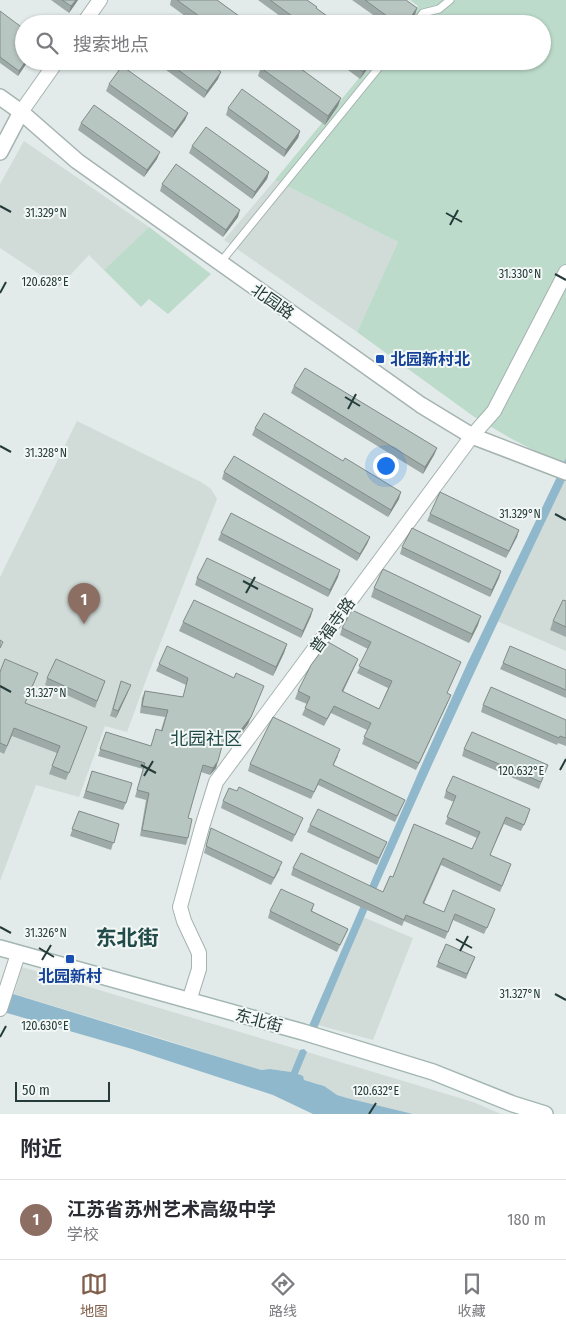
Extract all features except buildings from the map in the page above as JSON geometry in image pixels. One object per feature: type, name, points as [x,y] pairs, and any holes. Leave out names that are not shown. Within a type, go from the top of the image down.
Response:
[{"type":"street","points":[[90,15],[100,0]]},
{"type":"street","points":[[0,152],[21,112],[51,70]]},
{"type":"street","name":"北园路","points":[[0,98],[21,112],[77,161],[414,400],[472,436],[562,470]]},
{"type":"street","name":"普福寺路","points":[[188,1001],[199,969],[199,953],[184,921],[180,907],[216,782],[472,436],[494,411],[566,272]]},
{"type":"street","name":"东北街","points":[[0,948],[303,1032],[404,1063],[454,1079],[512,1109],[533,1114]]},
{"type":"street","points":[[0,1009],[18,954]]},
{"type":"street","name":"东北街","points":[[512,1109],[545,1114]]},
{"type":"lane","points":[[422,15],[439,9],[450,0]]},
{"type":"lane","points":[[220,263],[377,70]]},
{"type":"shaded area","points":[[24,141],[149,227],[104,270],[89,255],[59,287],[0,248],[0,184]]},
{"type":"shaded area","points":[[275,180],[398,242],[357,332],[224,240]]},
{"type":"shaded area","points":[[77,421],[201,482],[211,489],[217,499],[127,732],[105,726],[79,797],[36,785],[0,881],[0,577]]},
{"type":"shaded area","points":[[566,480],[566,651],[497,621]]},
{"type":"shaded area","points":[[363,917],[413,938],[373,1040],[318,1025]]},
{"type":"shaded area","points":[[22,967],[300,1050],[291,1072],[270,1069],[261,1070],[246,1066],[14,994]]},
{"type":"shaded area","points":[[307,1052],[473,1102],[501,1114],[413,1114],[337,1095],[319,1084],[304,1080],[298,1075]]},
{"type":"green space","points":[[410,0],[566,0],[566,467],[473,416],[357,332],[398,242],[275,180],[366,70],[551,70],[551,15],[411,15],[418,6]]},
{"type":"green space","points":[[149,227],[211,274],[168,314],[149,299],[141,307],[104,270]]},
{"type":"water","points":[[566,458],[565,480],[437,754],[375,892],[316,1031],[308,1028],[468,662]]},
{"type":"water","points":[[0,990],[261,1070],[270,1069],[291,1072],[300,1050],[304,1049],[307,1052],[298,1074],[303,1076],[304,1080],[324,1086],[337,1095],[413,1114],[313,1114],[273,1095],[132,1049],[0,1011]]},
{"type":"place","name":"北园新村北","points":[[380,359]]},
{"type":"place","name":"江苏省苏州艺术高级中学","points":[[84,624]]},
{"type":"place","name":"北园新村","points":[[70,959]]},
{"type":"district","name":"北园社区","points":[[206,739]]},
{"type":"district","name":"东北街","points":[[127,938]]}]
